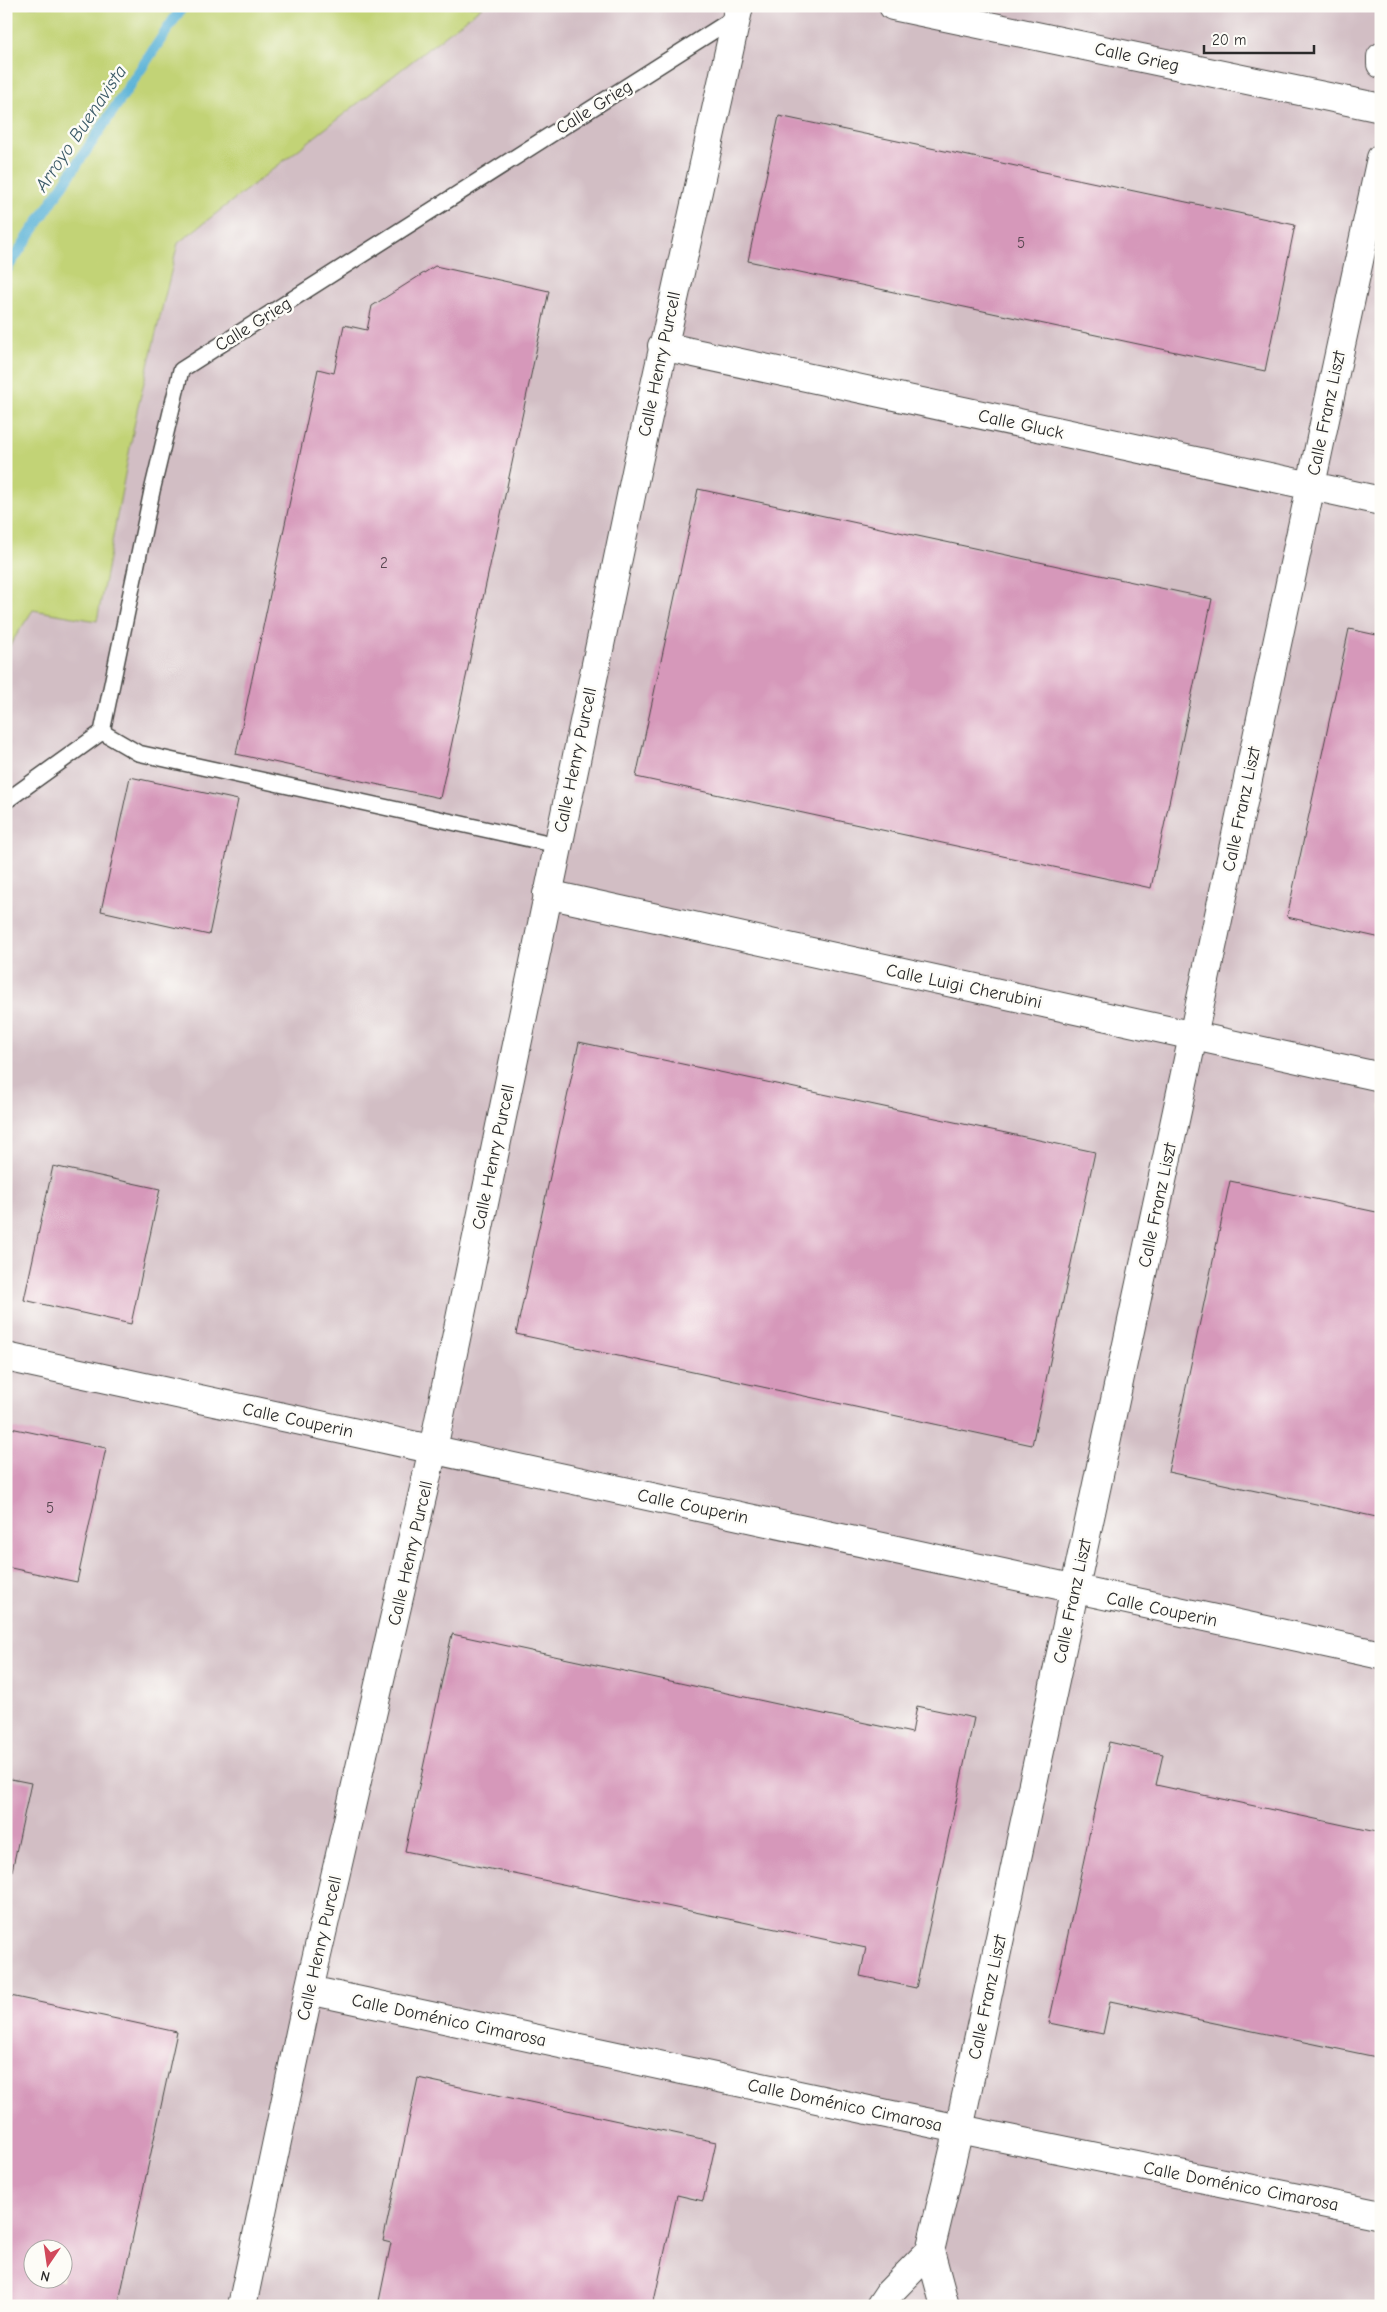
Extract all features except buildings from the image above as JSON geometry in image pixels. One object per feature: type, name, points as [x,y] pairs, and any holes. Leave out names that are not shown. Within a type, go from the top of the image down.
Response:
[{"type":"street","name":"Calle Grieg","points":[[893,6],[1381,108]]},
{"type":"street","name":"Calle Henry Purcell","points":[[242,2306],[310,1990],[433,1449],[662,346],[738,11]]},
{"type":"street","points":[[1381,57],[1381,64]]},
{"type":"street","name":"Calle Franz Liszt","points":[[945,2306],[930,2251],[959,2129],[1381,158]]},
{"type":"street","name":"Calle Gluck","points":[[662,346],[1381,501]]},
{"type":"street","name":"Calle Luigi Cherubini","points":[[547,894],[1381,1077]]},
{"type":"street","name":"Calle Couperin","points":[[6,1357],[1074,1590],[1381,1655]]},
{"type":"street","name":"Calle Doménico Cimarosa","points":[[310,1990],[959,2129],[1381,2215]]},
{"type":"street","name":"Calle Franz Liszt","points":[[880,2306],[930,2251]]},
{"type":"lane","name":"Calle Grieg","points":[[102,732],[152,491],[181,370],[738,11]]},
{"type":"lane","points":[[6,801],[102,732],[138,753],[557,845]]},
{"type":"shaded area","points":[[483,6],[1381,6],[1381,2306],[6,2306],[6,651],[33,610],[97,620],[137,411],[178,243]]},
{"type":"green space","points":[[6,6],[483,6],[178,243],[137,411],[97,621],[33,610],[6,651]]},
{"type":"waterway","name":"Arroyo Buenavista","points":[[6,270],[183,6]]}]
